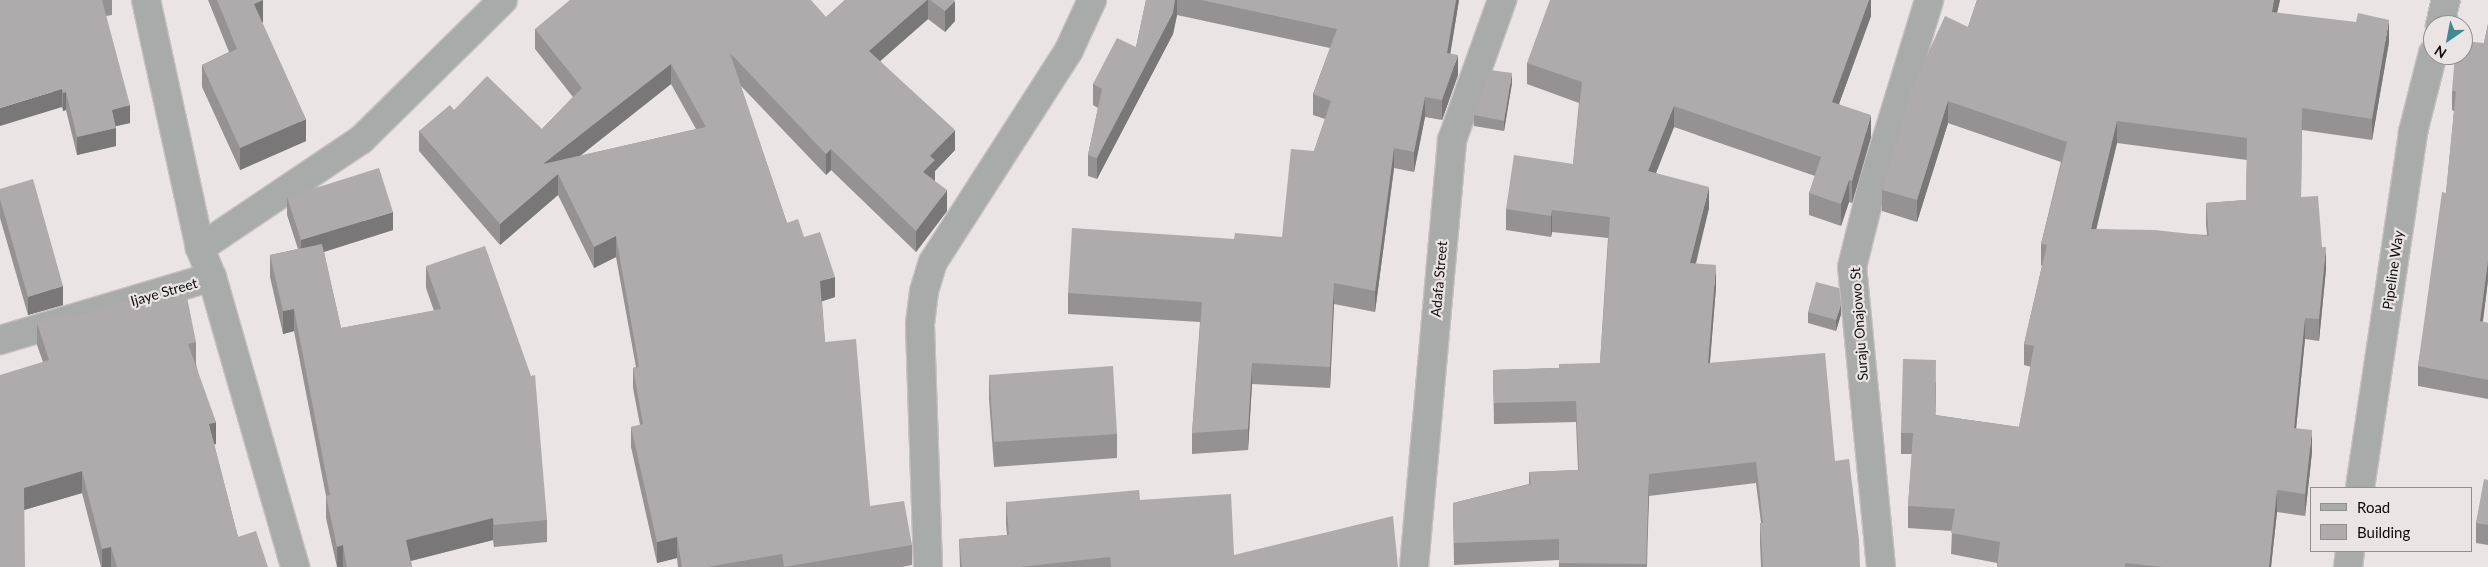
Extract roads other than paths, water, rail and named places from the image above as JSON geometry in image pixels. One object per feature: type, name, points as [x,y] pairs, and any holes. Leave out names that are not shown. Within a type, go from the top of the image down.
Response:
[{"type":"street","points":[[146,0],[200,248],[212,277],[295,567]]},
{"type":"street","points":[[200,248],[361,140],[503,0]]},
{"type":"street","points":[[928,567],[920,324],[924,292],[933,262],[1069,50],[1092,0]]},
{"type":"street","name":"Adafa Street","points":[[1414,567],[1452,140],[1502,0]]},
{"type":"street","name":"Suraju Onajowo St","points":[[1881,567],[1852,267],[1872,187],[1929,0]]},
{"type":"street","points":[[2442,15],[2446,0]]},
{"type":"street","name":"Pipeline Way","points":[[2360,487],[2413,132],[2430,65]]},
{"type":"street","name":"Ijaye Street","points":[[0,340],[212,277]]},
{"type":"street","points":[[2348,567],[2350,552]]}]
